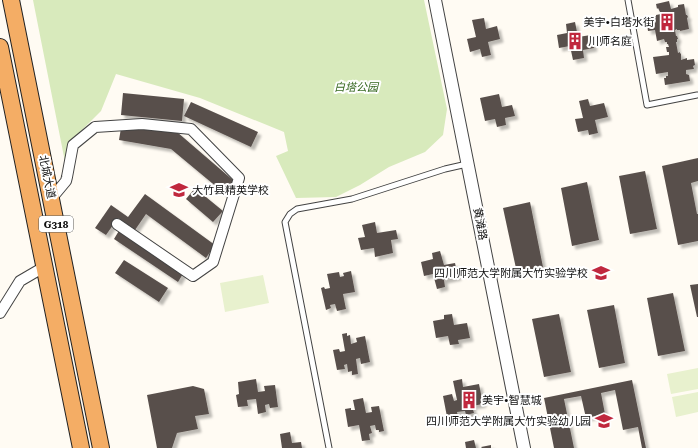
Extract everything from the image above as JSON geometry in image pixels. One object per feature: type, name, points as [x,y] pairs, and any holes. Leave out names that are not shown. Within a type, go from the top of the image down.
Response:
[{"type":"highway","name":"北城大道","points":[[11,0],[102,448]]},
{"type":"highway","name":"北城大道","points":[[0,47],[81,448]]},
{"type":"street","name":"黄滩路","points":[[435,0],[524,448]]},
{"type":"street","points":[[51,199],[66,182],[73,145],[95,127],[142,124],[191,129],[239,178],[213,262],[193,276],[117,224]]},
{"type":"street","points":[[0,313],[20,281],[44,267]]},
{"type":"lane","points":[[628,0],[648,105],[697,95]]},
{"type":"lane","points":[[329,448],[285,222],[290,214],[297,209],[352,199],[445,169],[468,164]]},
{"type":"green space","name":"白塔公园","points":[[33,0],[424,0],[447,109],[443,135],[425,152],[389,167],[360,185],[336,197],[296,198],[276,156],[288,151],[284,132],[200,98],[116,74],[101,111],[73,139],[66,167]]},
{"type":"green space","points":[[263,275],[269,303],[225,312],[220,283]]},
{"type":"green space","points":[[698,368],[698,389],[671,394],[667,374]]},
{"type":"green space","points":[[698,392],[698,412],[676,417],[672,397]]},
{"type":"building","points":[[669,1],[671,9],[678,7],[678,5],[684,4],[686,15],[688,17],[689,29],[680,31],[677,29],[675,30],[678,39],[676,42],[678,53],[681,53],[681,60],[687,58],[687,60],[694,59],[695,65],[693,66],[694,69],[686,70],[686,74],[689,75],[690,81],[665,85],[664,78],[668,76],[668,72],[656,74],[653,57],[669,55],[666,47],[669,47],[664,39],[657,41],[655,30],[648,31],[646,18],[661,14],[658,8],[657,9],[656,4]]},
{"type":"building","points":[[484,18],[486,29],[497,26],[500,39],[488,42],[491,55],[482,57],[480,49],[470,52],[467,39],[476,37],[472,20]]},
{"type":"building","name":"川师名庭","points":[[575,22],[578,37],[591,35],[594,48],[583,50],[584,58],[573,60],[570,46],[559,48],[557,35],[567,33],[566,24]]},
{"type":"building","points":[[123,93],[184,99],[182,121],[121,115]]},
{"type":"building","points":[[499,94],[502,107],[512,105],[515,116],[505,118],[506,125],[497,127],[495,119],[485,121],[480,98]]},
{"type":"building","points":[[588,99],[590,106],[604,103],[608,117],[595,120],[598,133],[589,135],[588,130],[578,132],[575,119],[583,118],[579,101]]},
{"type":"building","points":[[191,102],[258,132],[251,147],[184,116]]},
{"type":"building","name":"大竹县精英学校","points":[[121,128],[177,132],[234,181],[224,193],[171,149],[119,140]]},
{"type":"building","points":[[698,158],[698,181],[691,183],[698,214],[698,241],[678,245],[662,166]]},
{"type":"building","points":[[645,171],[657,229],[630,234],[619,176]]},
{"type":"building","points":[[587,182],[599,240],[572,246],[561,188]]},
{"type":"building","name":"大竹县精英学校","points":[[195,188],[223,211],[213,222],[186,199]]},
{"type":"building","name":"大竹县精英学校","points":[[145,194],[215,245],[206,258],[146,214],[135,230],[118,218],[106,235],[95,228],[111,205],[128,217]]},
{"type":"building","points":[[530,202],[543,267],[517,273],[503,208]]},
{"type":"building","points":[[375,222],[377,233],[396,230],[398,239],[391,240],[393,253],[375,257],[374,248],[361,250],[358,238],[365,237],[362,225]]},
{"type":"building","points":[[120,229],[184,272],[178,282],[114,239]]},
{"type":"building","points":[[440,251],[444,265],[455,263],[458,277],[444,280],[445,287],[437,289],[433,274],[424,276],[421,262],[433,259],[432,253]]},
{"type":"building","points":[[124,260],[168,288],[159,302],[115,273]]},
{"type":"building","points":[[351,271],[355,292],[343,294],[346,309],[337,311],[335,304],[330,305],[331,308],[326,310],[321,288],[330,288],[327,274],[339,272],[340,277],[344,276],[343,273]]},
{"type":"building","points":[[698,284],[698,317],[697,317],[690,285]]},
{"type":"building","points":[[673,293],[685,351],[658,356],[647,298]]},
{"type":"building","points":[[614,305],[625,363],[599,368],[587,310]]},
{"type":"building","points":[[452,314],[454,325],[467,323],[470,338],[458,340],[459,344],[450,345],[448,336],[436,338],[433,321],[444,319],[444,315]]},
{"type":"building","points":[[559,314],[571,372],[544,377],[532,319]]},
{"type":"building","points":[[347,333],[347,336],[350,335],[351,344],[357,342],[356,338],[365,336],[370,362],[361,364],[360,358],[356,359],[358,374],[352,375],[352,371],[348,372],[347,364],[344,365],[345,369],[337,370],[333,350],[339,349],[340,352],[345,351],[342,334]]},
{"type":"building","points":[[256,379],[258,392],[265,391],[264,386],[275,385],[278,407],[270,408],[269,404],[265,405],[266,412],[258,414],[256,399],[247,400],[248,406],[238,407],[236,395],[239,394],[238,382]]},
{"type":"building","name":"美宇•智慧城","points":[[462,379],[463,387],[479,384],[483,404],[472,406],[474,413],[466,415],[465,411],[457,412],[459,420],[448,422],[443,396],[452,394],[454,401],[457,400],[453,381]]},
{"type":"building","points":[[632,380],[646,448],[642,448],[638,427],[623,430],[615,390],[601,393],[605,414],[586,418],[581,396],[564,399],[574,448],[554,448],[544,398]]},
{"type":"building","points":[[193,386],[204,389],[209,414],[195,416],[198,429],[177,433],[172,448],[157,448],[147,395]]},
{"type":"building","points":[[363,398],[366,413],[372,412],[371,407],[379,406],[384,431],[379,432],[379,430],[376,430],[375,425],[370,426],[372,433],[369,434],[370,440],[362,441],[359,425],[348,427],[345,409],[351,408],[351,410],[355,410],[353,400]]},
{"type":"building","points":[[290,432],[292,443],[301,442],[302,448],[282,448],[280,434]]},
{"type":"building","points":[[474,440],[476,448],[466,448],[465,442]]},
{"type":"building","points":[[491,445],[491,448],[481,447]]},
{"type":"place","name":"美宇•白塔水街","points":[[667,22]]},
{"type":"place","name":"川师名庭","points":[[575,41]]},
{"type":"place","name":"大竹县精英学校","points":[[179,190]]},
{"type":"place","name":"四川师范大学附属大竹实验学校","points":[[601,273]]},
{"type":"place","name":"美宇•智慧城","points":[[469,400]]},
{"type":"place","name":"四川师范大学附属大竹实验幼儿园","points":[[604,421]]}]
